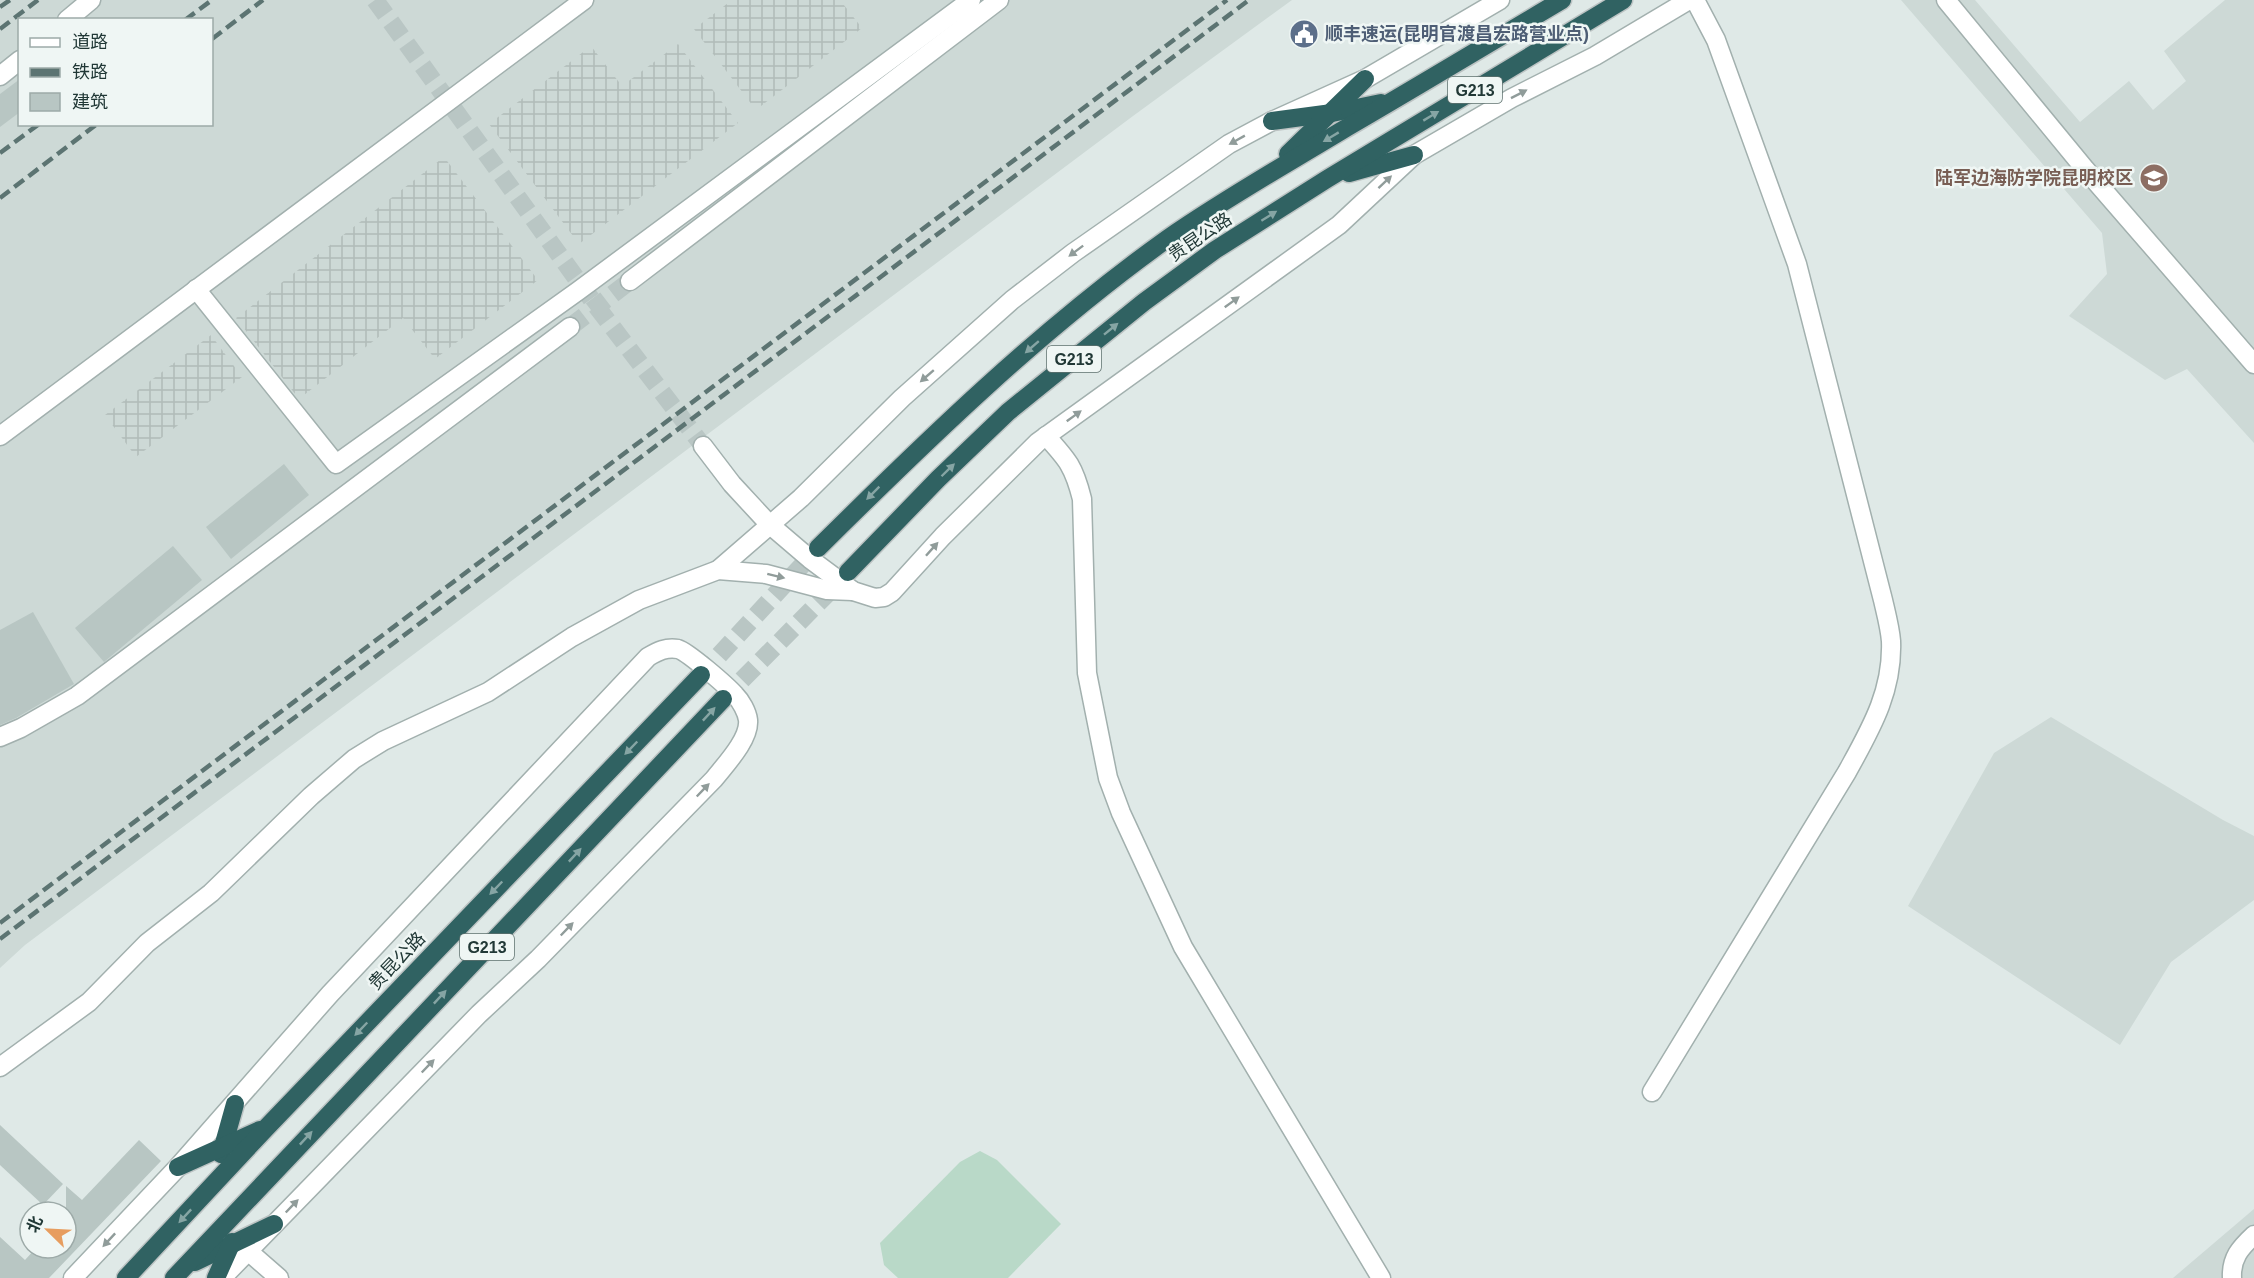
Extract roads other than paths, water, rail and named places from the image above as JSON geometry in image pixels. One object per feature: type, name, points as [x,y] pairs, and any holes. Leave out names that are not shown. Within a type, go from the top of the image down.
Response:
[{"type":"highway","name":"贵昆公路","points":[[818,548],[985,387],[1050,331],[1167,239],[1265,176],[1562,0]]},
{"type":"highway","name":"贵昆公路","points":[[848,572],[938,479],[1008,412],[1170,282],[1215,250],[1327,179],[1623,0]]},
{"type":"highway","points":[[1265,176],[1365,79]]},
{"type":"highway","points":[[1272,121],[1332,113],[1394,100]]},
{"type":"highway","points":[[1327,179],[1414,154]]},
{"type":"highway","name":"贵昆公路","points":[[126,1278],[267,1127],[701,675]]},
{"type":"highway","name":"G213","points":[[179,1272],[723,699]]},
{"type":"highway","points":[[211,1189],[235,1104]]},
{"type":"highway","points":[[178,1167],[267,1127]]},
{"type":"highway","points":[[216,1278],[252,1196]]},
{"type":"highway","points":[[179,1272],[274,1224]]},
{"type":"street","points":[[69,18],[91,0]]},
{"type":"street","points":[[0,436],[584,0]]},
{"type":"street","points":[[337,464],[578,291],[971,0]]},
{"type":"street","points":[[630,281],[999,0]]},
{"type":"street","points":[[0,1067],[89,1002],[147,943],[211,893],[311,796],[354,759],[383,741],[488,692],[572,637],[639,600],[718,570],[801,498],[902,398],[1012,300],[1135,208],[1229,144],[1272,121],[1365,79],[1500,0]]},
{"type":"street","points":[[718,570],[766,574],[826,591],[853,591],[875,598],[884,597],[892,592],[943,536],[1046,436],[1339,225],[1414,154],[1512,98],[1595,56],[1689,0]]},
{"type":"street","points":[[1652,1092],[1876,720],[1890,675],[1891,640],[1883,600],[1797,264],[1716,40],[1695,0]]},
{"type":"street","points":[[1946,0],[2085,169],[2254,364]]},
{"type":"street","points":[[0,76],[18,62]]},
{"type":"street","points":[[196,289],[356,488]]},
{"type":"street","points":[[0,737],[21,728],[77,696],[570,327]]},
{"type":"street","points":[[1046,436],[1068,459],[1076,475],[1082,499],[1087,673],[1108,778],[1121,813],[1183,947],[1381,1278]]},
{"type":"street","points":[[703,446],[732,484],[769,524],[853,591]]},
{"type":"street","points":[[73,1278],[178,1167],[330,994],[648,657],[662,649],[680,650],[692,657],[736,696],[748,721],[745,736],[714,779],[538,959],[479,1014],[222,1278]]},
{"type":"street","points":[[2232,1278],[2231,1266],[2239,1249],[2254,1235]]},
{"type":"street","points":[[248,1251],[279,1278]]},
{"type":"tunnel","points":[[375,0],[597,307],[703,446]]},
{"type":"tunnel","points":[[570,327],[630,281]]},
{"type":"tunnel","points":[[701,675],[818,548]]},
{"type":"tunnel","points":[[723,699],[840,581]]},
{"type":"railway","points":[[0,7],[10,0]]},
{"type":"railway","points":[[0,29],[38,0]]},
{"type":"railway","points":[[188,18],[212,0]]},
{"type":"railway","points":[[213,38],[263,0]]},
{"type":"railway","points":[[0,923],[1227,0]]},
{"type":"railway","points":[[0,939],[1249,0]]},
{"type":"railway","points":[[0,153],[36,126]]},
{"type":"railway","points":[[0,198],[94,126]]},
{"type":"place","name":"顺丰速运(昆明官渡昌宏路营业点)","points":[[1304,34]]},
{"type":"place","name":"陆军边海防学院昆明校区","points":[[2154,178]]}]
